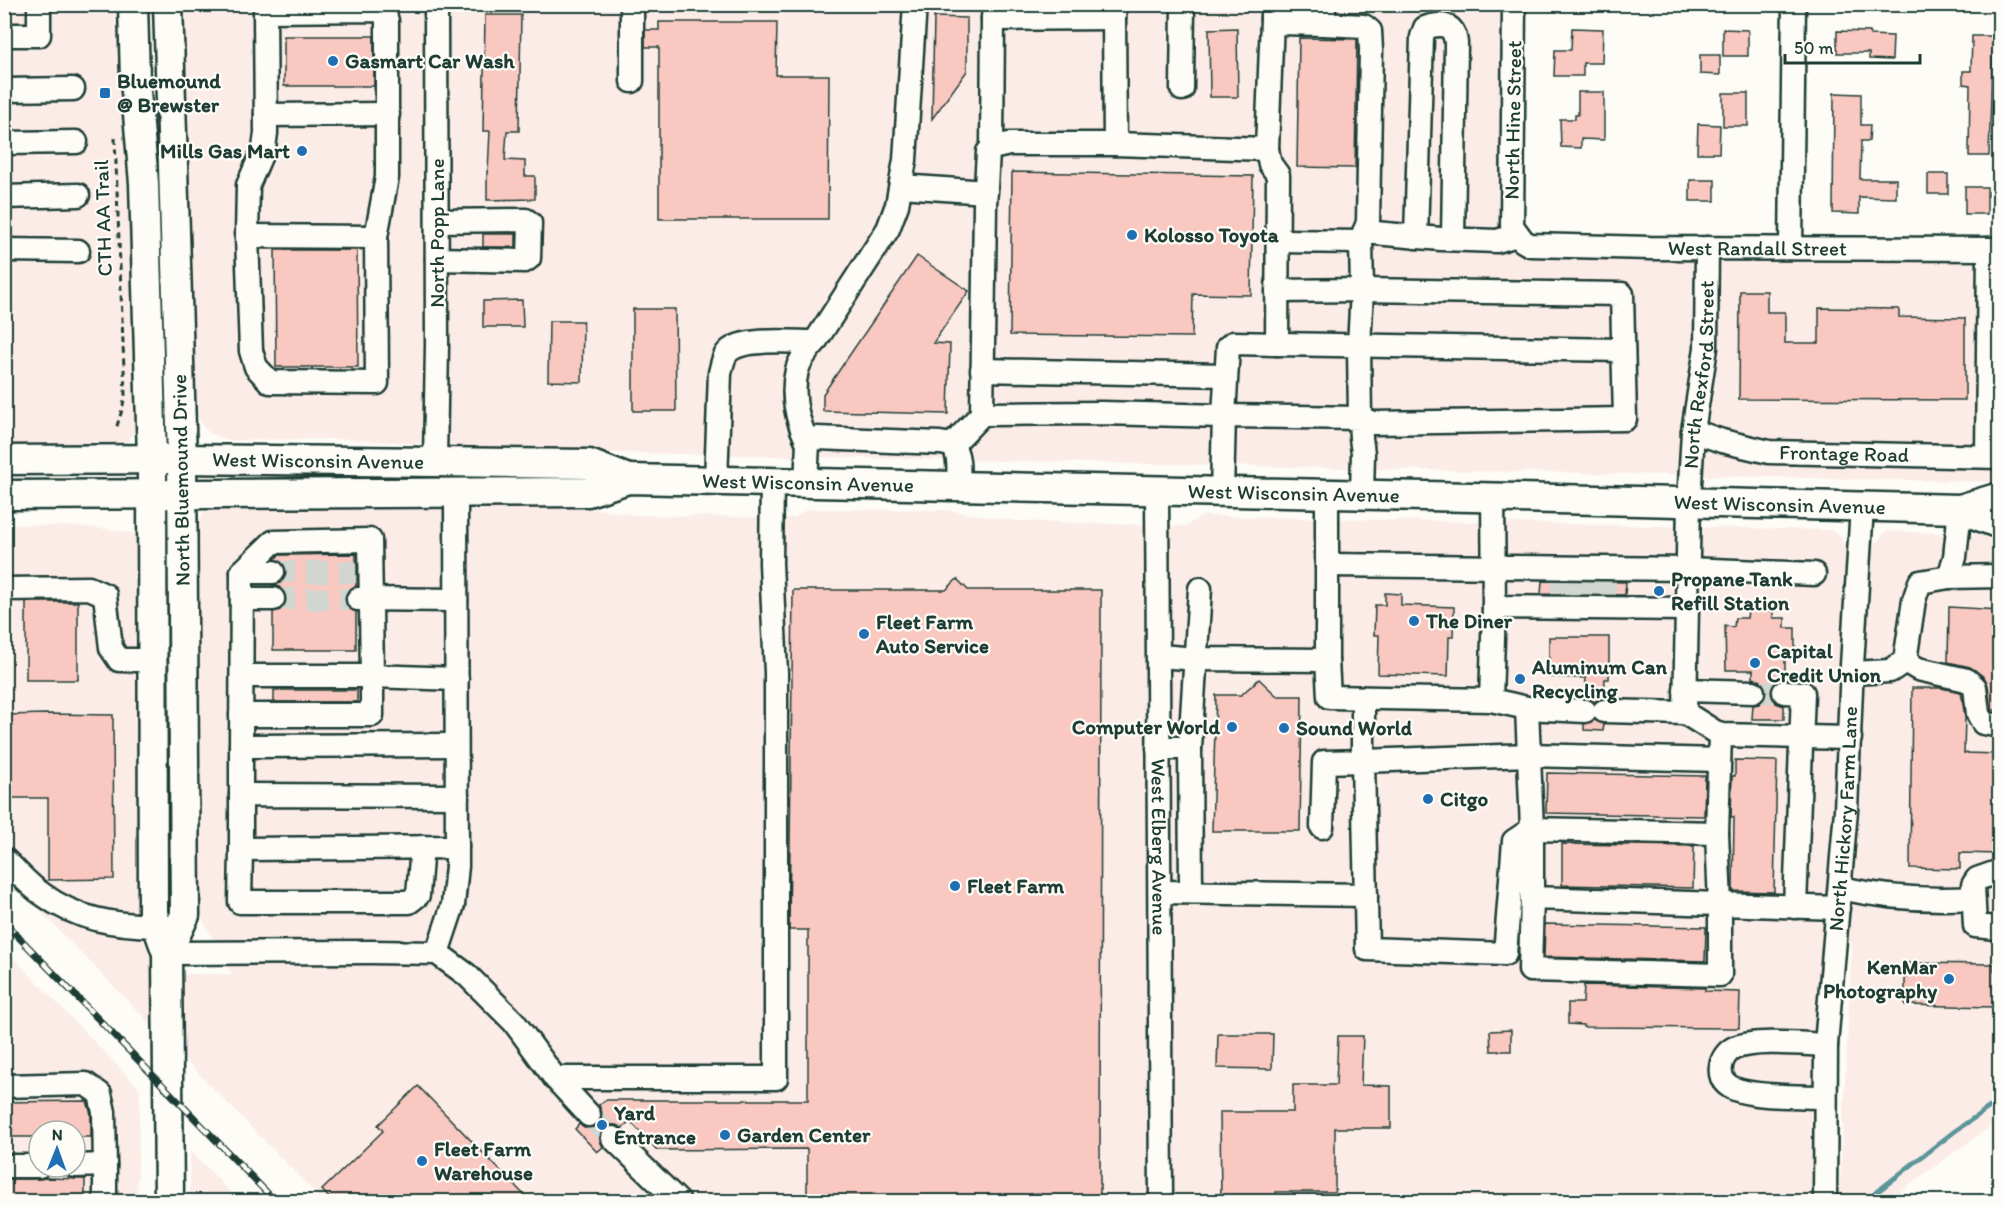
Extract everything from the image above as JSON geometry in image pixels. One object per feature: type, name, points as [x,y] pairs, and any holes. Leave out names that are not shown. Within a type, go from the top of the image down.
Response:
[{"type":"main road","name":"North Bluemound Drive","points":[[133,4],[135,80],[144,183],[152,459],[153,914],[167,953],[167,1198]]},
{"type":"main road","name":"North Bluemound Drive","points":[[167,953],[185,915],[182,459],[168,4]]},
{"type":"main road","name":"West Wisconsin Avenue","points":[[4,460],[182,459],[589,464],[628,479]]},
{"type":"main road","name":"West Wisconsin Avenue","points":[[4,495],[588,492],[628,479],[1960,509],[2000,497]]},
{"type":"main road","name":"West Wisconsin Avenue","points":[[1960,509],[2000,524]]},
{"type":"street","points":[[4,35],[39,35],[39,4]]},
{"type":"street","name":"North Popp Lane","points":[[435,461],[436,4]]},
{"type":"street","points":[[632,4],[632,81]]},
{"type":"street","points":[[806,483],[808,443],[796,414],[797,369],[888,229],[897,205],[905,160],[915,4]]},
{"type":"street","points":[[1182,89],[1183,4]]},
{"type":"street","name":"North Hine Street","points":[[1514,4],[1512,226],[1517,235]]},
{"type":"street","points":[[1791,247],[1794,4]]},
{"type":"street","points":[[378,10],[385,14],[387,177],[376,237],[377,383],[270,382],[256,367],[251,351],[247,237],[248,185],[264,148],[266,115],[265,11],[378,10]]},
{"type":"street","points":[[992,148],[994,11],[1115,11],[1114,144]]},
{"type":"street","points":[[1272,12],[1278,23],[1324,14],[1364,26],[1370,31],[1368,222],[1363,237],[1359,346],[1360,438],[1363,453],[1362,495]]},
{"type":"street","points":[[1272,12],[1267,149],[1270,164],[1278,175],[1278,344]]},
{"type":"street","points":[[1416,237],[1422,37],[1425,28],[1443,25],[1455,33],[1456,43],[1453,239]]},
{"type":"street","points":[[4,90],[73,89]]},
{"type":"street","points":[[266,115],[388,114]]},
{"type":"street","points":[[4,143],[76,142]]},
{"type":"street","points":[[952,445],[982,414],[986,192],[988,152],[992,148],[1009,144],[1114,144],[1267,149]]},
{"type":"street","points":[[901,186],[986,192]]},
{"type":"street","points":[[4,197],[78,195]]},
{"type":"street","points":[[437,221],[526,220],[530,223],[529,258],[525,261],[437,259]]},
{"type":"street","points":[[1278,241],[1416,237],[1497,241],[1517,235]]},
{"type":"street","name":"West Randall Street","points":[[1517,235],[1523,242],[1530,245],[1994,249]]},
{"type":"street","points":[[247,237],[376,237]]},
{"type":"street","name":"North Rexford Street","points":[[1685,713],[1689,502],[1694,431],[1706,348],[1707,248]]},
{"type":"street","points":[[1993,456],[1994,249]]},
{"type":"street","points":[[4,250],[78,251]]},
{"type":"street","points":[[982,414],[1101,412],[1360,418],[1373,423],[1625,419],[1622,294],[1277,291]]},
{"type":"street","points":[[716,481],[720,373],[729,351],[744,343],[814,342]]},
{"type":"street","points":[[1222,493],[1226,353],[1228,347],[1233,343],[1623,350]]},
{"type":"street","points":[[982,370],[1225,375]]},
{"type":"street","name":"Frontage Road","points":[[1694,431],[1722,441],[1769,452],[1993,456]]},
{"type":"street","points":[[808,443],[811,439],[817,438],[947,443],[956,449],[958,486]]},
{"type":"street","points":[[555,1078],[776,1078],[776,666],[771,563],[772,482]]},
{"type":"street","name":"West Elberg Avenue","points":[[1157,491],[1161,1202]]},
{"type":"street","points":[[436,953],[453,905],[457,866],[456,492]]},
{"type":"street","points":[[1327,494],[1329,697],[1491,700],[1527,708],[1685,713],[1720,735],[1850,738]]},
{"type":"street","points":[[1491,700],[1494,607],[1493,497]]},
{"type":"street","name":"North Hickory Farm Lane","points":[[1825,1202],[1826,1044],[1850,738],[1862,507]]},
{"type":"street","points":[[1949,577],[1955,557],[1960,509]]},
{"type":"street","points":[[242,714],[372,715],[372,676],[363,599],[363,572],[370,540],[273,542],[242,572],[240,902],[409,902],[418,895],[422,848]]},
{"type":"street","points":[[1327,565],[1494,568],[1572,588],[1605,588],[1635,608],[1686,609]]},
{"type":"street","points":[[1494,607],[1572,588],[1605,588],[1634,569],[1814,574]]},
{"type":"street","points":[[1634,569],[1635,608]]},
{"type":"street","points":[[242,572],[273,572]]},
{"type":"street","points":[[1852,673],[1890,671],[1905,661],[1914,600],[1920,582],[1949,577],[2000,576]]},
{"type":"street","points":[[4,589],[89,588],[105,595],[111,648],[119,660],[152,660]]},
{"type":"street","points":[[1191,891],[1190,748],[1200,589]]},
{"type":"street","points":[[242,599],[273,599]]},
{"type":"street","points":[[363,599],[456,600]]},
{"type":"street","points":[[1159,656],[1197,659],[1327,660]]},
{"type":"street","points":[[1905,661],[1918,669],[1967,680],[1975,687],[1978,714],[1983,723],[2000,726]]},
{"type":"street","points":[[242,676],[372,676],[457,679]]},
{"type":"street","points":[[1685,690],[1753,692]]},
{"type":"street","points":[[1784,692],[1803,693],[1795,907]]},
{"type":"street","points":[[1363,698],[1367,949],[1505,954],[1514,841],[1532,829],[1717,833]]},
{"type":"street","points":[[1527,708],[1532,829],[1530,970],[1720,975],[1717,833],[1720,735]]},
{"type":"street","points":[[241,746],[456,745]]},
{"type":"street","points":[[1158,747],[1190,748]]},
{"type":"street","points":[[1322,827],[1324,762],[1529,755],[1719,760]]},
{"type":"street","points":[[241,795],[457,796]]},
{"type":"street","points":[[241,849],[457,847]]},
{"type":"street","points":[[4,859],[40,893],[64,909],[122,926],[157,926]]},
{"type":"street","points":[[1160,859],[1191,859]]},
{"type":"street","points":[[1998,927],[1975,926],[1973,885],[1977,879],[2000,871]]},
{"type":"street","points":[[1160,892],[1366,895]]},
{"type":"street","points":[[1532,898],[1795,907],[1839,898],[1879,896],[1910,899],[1973,898]]},
{"type":"street","points":[[167,953],[436,953],[467,975],[514,1022],[555,1078],[589,1114]]},
{"type":"street","points":[[1825,1097],[1766,1095],[1741,1090],[1730,1087],[1721,1076],[1721,1069],[1727,1053],[1742,1046],[1826,1044]]},
{"type":"street","points":[[4,1086],[86,1084],[100,1094],[104,1112],[105,1202]]},
{"type":"street","points":[[613,1138],[679,1202]]},
{"type":"street","points":[[4,1166],[27,1166]]},
{"type":"street","points":[[87,1166],[105,1166]]},
{"type":"path","name":"CTH AA Trail","points":[[115,136],[125,395],[116,429]]},
{"type":"shaded area","points":[[4,5],[133,5],[138,426],[126,444],[102,450],[5,451]]},
{"type":"shaded area","points":[[184,5],[1496,5],[1503,16],[1500,227],[1511,247],[1529,256],[1999,255],[1999,482],[533,451],[344,439],[227,440],[211,434],[202,426],[193,403],[182,18]]},
{"type":"shaded area","points":[[554,503],[637,515],[794,518],[808,509],[947,510],[1016,521],[1186,526],[1202,516],[1217,516],[1830,530],[1839,534],[1846,547],[1857,591],[1875,545],[1886,531],[1999,535],[1999,1120],[1887,1201],[1839,1201],[1852,943],[1835,943],[1825,1201],[323,1201],[5,875],[4,524],[89,527],[136,533],[140,937],[168,974],[231,974],[200,914],[195,887],[194,533],[197,523],[212,507]]},
{"type":"shaded area","points":[[4,948],[140,1089],[137,1201],[5,1201]]},
{"type":"shaded area","points":[[190,1150],[239,1201],[190,1201]]},
{"type":"building","points":[[485,15],[521,15],[519,131],[507,131],[505,160],[525,161],[525,176],[535,176],[535,199],[487,200],[490,131],[483,131]]},
{"type":"building","points":[[934,17],[967,18],[967,71],[932,119]]},
{"type":"building","points":[[659,22],[777,22],[776,75],[829,75],[828,219],[659,219],[659,47],[645,47],[645,30],[659,30]]},
{"type":"building","points":[[1237,28],[1238,97],[1210,97],[1209,29]]},
{"type":"building","points":[[1572,28],[1603,29],[1602,63],[1583,63],[1583,76],[1554,76],[1555,50],[1571,50]]},
{"type":"building","points":[[1723,29],[1748,30],[1748,56],[1723,56]]},
{"type":"building","points":[[1837,31],[1870,32],[1870,35],[1893,36],[1892,60],[1869,59],[1869,53],[1837,53]]},
{"type":"building","name":"Gasmart Car Wash","points":[[284,36],[374,36],[374,86],[284,86]]},
{"type":"building","points":[[1972,36],[1993,36],[1989,156],[1969,156],[1970,85],[1963,84],[1963,71],[1971,71]]},
{"type":"building","points":[[1299,38],[1357,39],[1355,168],[1297,167]]},
{"type":"building","points":[[1700,55],[1720,55],[1720,75],[1700,74]]},
{"type":"building","points":[[1578,92],[1604,92],[1604,140],[1581,139],[1581,148],[1561,147],[1560,119],[1575,119],[1575,115],[1578,115]]},
{"type":"building","points":[[1723,93],[1748,93],[1748,126],[1723,126]]},
{"type":"building","points":[[1834,93],[1861,94],[1861,125],[1870,125],[1869,141],[1861,141],[1860,179],[1896,179],[1896,198],[1859,197],[1859,214],[1833,213]]},
{"type":"building","points":[[1698,124],[1720,125],[1719,153],[1697,153]]},
{"type":"building","name":"Kolosso Toyota","points":[[1012,172],[1253,176],[1251,295],[1193,294],[1192,337],[1010,335]]},
{"type":"building","points":[[1928,174],[1948,174],[1948,194],[1928,194]]},
{"type":"building","points":[[1690,180],[1715,180],[1715,201],[1690,201]]},
{"type":"building","points":[[1965,187],[1987,187],[1987,214],[1965,214]]},
{"type":"building","points":[[483,234],[516,234],[516,247],[483,247]]},
{"type":"building","points":[[275,250],[357,250],[358,367],[276,367]]},
{"type":"building","points":[[917,256],[969,291],[933,343],[950,344],[948,414],[823,411],[823,394]]},
{"type":"building","points":[[1740,291],[1767,291],[1767,312],[1785,312],[1785,343],[1819,343],[1819,308],[1899,309],[1899,317],[1965,318],[1965,400],[1739,399]]},
{"type":"building","points":[[522,300],[523,327],[483,327],[483,301]]},
{"type":"building","points":[[633,309],[675,309],[676,411],[633,411]]},
{"type":"building","points":[[549,321],[583,321],[582,382],[548,381]]},
{"type":"building","points":[[356,554],[356,586],[347,592],[345,599],[347,606],[356,612],[356,650],[273,650],[273,612],[280,610],[286,600],[284,592],[273,585],[280,583],[286,573],[284,565],[275,559],[279,555]]},
{"type":"building","name":"Fleet Farm","points":[[957,579],[968,590],[1101,590],[1100,1196],[807,1197],[807,1149],[657,1150],[630,1121],[622,1128],[610,1125],[604,1128],[600,1135],[603,1147],[597,1152],[575,1129],[579,1124],[584,1128],[591,1128],[599,1124],[602,1120],[602,1113],[599,1105],[605,1100],[808,1100],[808,930],[789,930],[793,590],[946,590]]},
{"type":"building","points":[[1542,581],[1626,582],[1625,595],[1541,594]]},
{"type":"building","name":"The Diner","points":[[1385,593],[1401,594],[1401,605],[1454,607],[1453,637],[1449,637],[1448,676],[1378,674],[1379,635],[1374,635],[1375,605],[1385,605]]},
{"type":"building","points":[[26,602],[78,602],[78,680],[26,680]]},
{"type":"building","name":"Capital Credit Union","points":[[1753,604],[1768,604],[1768,611],[1773,611],[1773,618],[1785,618],[1785,628],[1795,628],[1795,656],[1785,656],[1785,679],[1777,680],[1771,691],[1776,703],[1784,706],[1784,719],[1752,719],[1753,705],[1764,700],[1765,686],[1761,681],[1753,678],[1753,670],[1726,670],[1725,626],[1734,627],[1735,618],[1747,618],[1748,610],[1753,610]]},
{"type":"building","points":[[1949,607],[2000,610],[2000,710],[1991,710],[1988,686],[1984,677],[1970,667],[1948,662]]},
{"type":"building","points":[[1549,637],[1609,637],[1609,679],[1605,679],[1604,698],[1594,702],[1585,697],[1586,678],[1549,677]]},
{"type":"building","points":[[1259,679],[1277,696],[1302,696],[1300,831],[1212,831],[1216,695],[1241,695]]},
{"type":"building","points":[[1912,688],[1941,688],[1961,692],[1965,717],[1964,753],[2000,754],[2000,854],[1960,853],[1960,869],[1910,868]]},
{"type":"building","points":[[274,690],[357,690],[357,702],[274,702]]},
{"type":"building","points":[[4,715],[113,715],[114,879],[48,880],[48,798],[4,798]]},
{"type":"building","points":[[1595,720],[1604,724],[1603,731],[1584,730],[1584,724]]},
{"type":"building","points":[[1735,760],[1777,761],[1774,892],[1733,891],[1734,817],[1731,817],[1732,776],[1735,776]]},
{"type":"building","points":[[1547,773],[1705,776],[1704,816],[1546,813]]},
{"type":"building","points":[[1562,844],[1694,846],[1693,888],[1562,885]]},
{"type":"building","points":[[1545,924],[1706,927],[1705,961],[1544,957]]},
{"type":"building","name":"KenMar Photography","points":[[1905,963],[1994,964],[1994,971],[2000,971],[2000,986],[1994,986],[1994,1007],[1905,1005]]},
{"type":"building","points":[[1584,985],[1705,988],[1705,991],[1740,992],[1739,1028],[1583,1027],[1583,1025],[1568,1024],[1568,1003],[1583,1003]]},
{"type":"building","points":[[1511,1030],[1511,1051],[1491,1051],[1490,1031]]},
{"type":"building","points":[[1218,1034],[1273,1034],[1272,1069],[1217,1068]]},
{"type":"building","points":[[1338,1036],[1363,1036],[1361,1085],[1391,1086],[1391,1128],[1335,1128],[1335,1192],[1276,1192],[1276,1202],[1221,1202],[1220,1112],[1293,1112],[1293,1085],[1336,1085]]},
{"type":"building","name":"Fleet Farm Warehouse","points":[[418,1086],[531,1202],[333,1202],[322,1190],[383,1131],[378,1125]]},
{"type":"building","points":[[87,1101],[91,1114],[91,1137],[87,1137],[87,1119],[27,1119],[27,1137],[4,1137],[4,1102]]},
{"type":"building","points":[[4,1179],[85,1179],[85,1202],[4,1202]]},
{"type":"waterway","points":[[1864,1202],[1955,1131],[2000,1100]]},
{"type":"tunnel","points":[[273,572],[356,572]]},
{"type":"tunnel","points":[[1562,577],[1562,597]]},
{"type":"tunnel","points":[[1582,597],[1583,577]]},
{"type":"tunnel","points":[[1605,578],[1605,597]]},
{"type":"tunnel","points":[[273,599],[356,599]]},
{"type":"tunnel","points":[[1753,692],[1784,692]]},
{"type":"tunnel","points":[[589,1115],[613,1138]]},
{"type":"railway","points":[[4,922],[276,1202]]},
{"type":"place","name":"Gasmart Car Wash","points":[[333,61]]},
{"type":"place","name":"Bluemound @ Brewster","points":[[105,93]]},
{"type":"place","name":"Mills Gas Mart","points":[[302,151]]},
{"type":"place","name":"Kolosso Toyota","points":[[1132,235]]},
{"type":"place","name":"Propane Tank Refill Station","points":[[1659,591]]},
{"type":"place","name":"The Diner","points":[[1414,621]]},
{"type":"place","name":"Fleet Farm Auto Service","points":[[864,634]]},
{"type":"place","name":"Capital Credit Union","points":[[1755,663]]},
{"type":"place","name":"Aluminum Can Recycling","points":[[1520,679]]},
{"type":"place","name":"Computer World","points":[[1232,727]]},
{"type":"place","name":"Sound World","points":[[1284,728]]},
{"type":"place","name":"Citgo","points":[[1428,799]]},
{"type":"place","name":"Fleet Farm","points":[[955,886]]},
{"type":"place","name":"KenMar Photography","points":[[1949,979]]},
{"type":"place","name":"Yard Entrance","points":[[602,1125]]},
{"type":"place","name":"Garden Center","points":[[725,1135]]},
{"type":"place","name":"Fleet Farm Warehouse","points":[[422,1161]]}]
